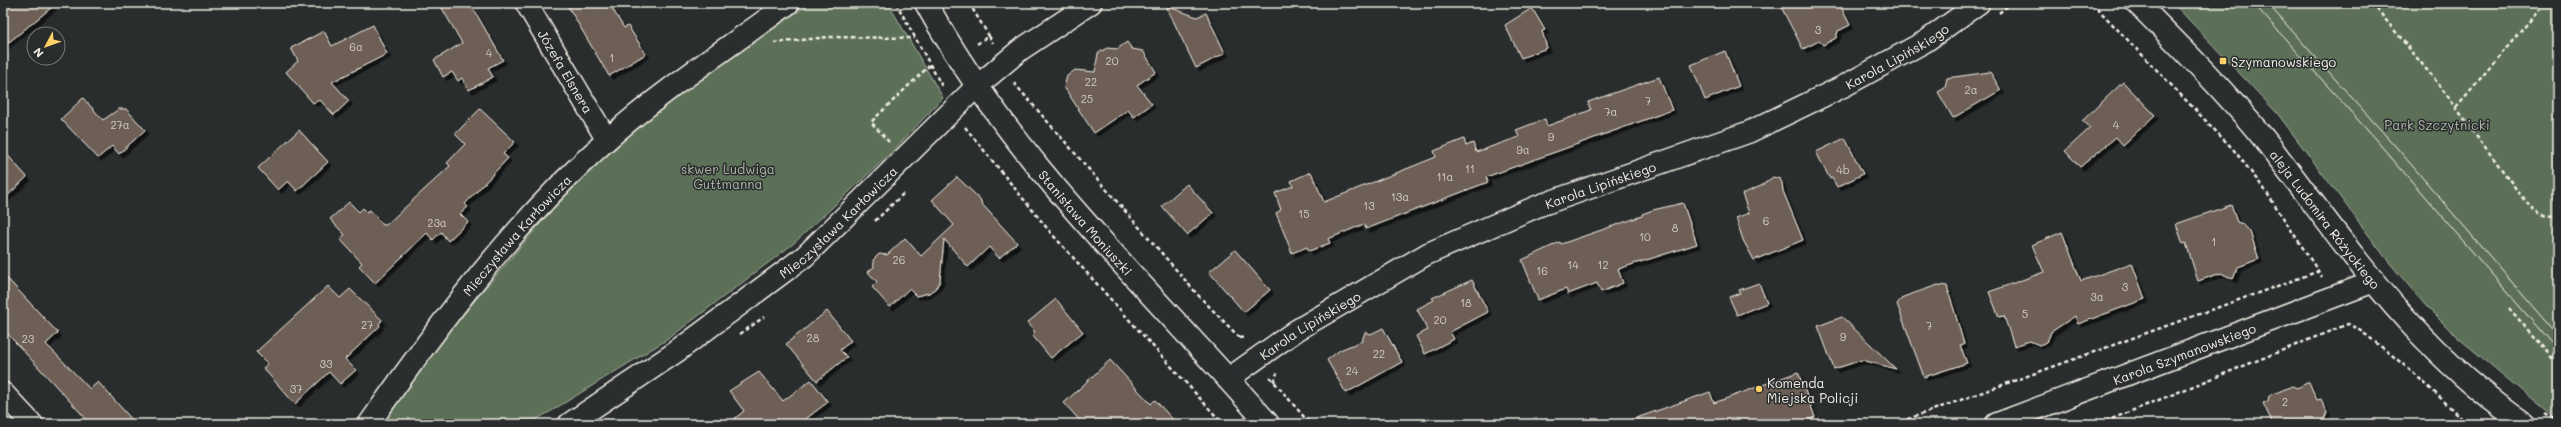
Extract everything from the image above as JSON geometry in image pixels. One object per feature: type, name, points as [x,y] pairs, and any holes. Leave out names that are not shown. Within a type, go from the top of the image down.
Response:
[{"type":"street","name":"Józefa Elsnera","points":[[526,3],[607,140]]},
{"type":"street","name":"Mieczysława Karłowicza","points":[[369,424],[454,305],[517,230],[607,140],[687,74],[743,37],[789,3]]},
{"type":"street","name":"Stanisława Moniuszki","points":[[926,3],[953,52],[976,87],[1076,212],[1268,424]]},
{"type":"street","name":"Mieczysława Karłowicza","points":[[569,424],[676,352],[805,256],[905,159],[976,87],[1020,50],[1091,3]]},
{"type":"street","name":"Karola Lipińskiego","points":[[1228,379],[1297,330],[1427,254],[1538,206],[1749,132],[1926,41],[1979,3]]},
{"type":"street","name":"aleja Ludomira Różyckiego","points":[[2137,3],[2215,83],[2264,140],[2373,282],[2442,358],[2476,388],[2525,424]]},
{"type":"street","name":"Karola Szymanowskiego","points":[[1996,424],[2373,282]]},
{"type":"street","points":[[3,393],[32,424]]},
{"type":"path","points":[[896,3],[947,94]]},
{"type":"path","points":[[969,3],[995,46]]},
{"type":"path","points":[[2092,3],[2233,149],[2265,190],[2324,280]]},
{"type":"path","points":[[2372,3],[2456,107],[2525,201],[2541,214],[2549,217],[2558,215]]},
{"type":"path","points":[[2456,107],[2545,3]]},
{"type":"path","points":[[976,44],[989,36]]},
{"type":"path","points":[[743,37],[763,44],[828,37],[915,38]]},
{"type":"path","points":[[905,159],[870,122],[930,65]]},
{"type":"path","points":[[1010,77],[1198,296],[1244,344]]},
{"type":"path","points":[[963,124],[1051,234],[1223,424]]},
{"type":"path","points":[[1894,424],[2319,272]]},
{"type":"path","points":[[2509,308],[2558,365]]},
{"type":"path","points":[[2099,424],[2348,324],[2358,328],[2428,385],[2467,424]]},
{"type":"path","points":[[1266,373],[1310,424]]},
{"type":"path","points":[[2544,414],[2558,422]]},
{"type":"green space","name":"skwer Ludwiga Guttmanna","points":[[811,3],[888,3],[943,98],[892,152],[793,244],[668,339],[548,413],[527,424],[382,424],[423,366],[468,309],[544,219],[580,180],[618,145],[670,101],[725,61]]},
{"type":"green space","name":"Park Szczytnicki","points":[[2173,3],[2558,3],[2558,424],[2555,424],[2552,416],[2456,336],[2426,306],[2388,261],[2277,113]]},
{"type":"building","points":[[3,3],[57,3],[29,26],[26,26],[26,28],[3,47]]},
{"type":"building","points":[[439,3],[470,3],[503,60],[488,68],[493,77],[469,90],[462,78],[458,81],[452,72],[443,77],[434,60],[462,43]]},
{"type":"building","points":[[566,3],[609,3],[624,28],[628,26],[646,54],[609,76]]},
{"type":"building","points":[[1779,3],[1839,3],[1850,25],[1838,31],[1836,38],[1823,45],[1819,41],[1803,49]]},
{"type":"building","points":[[1166,6],[1197,17],[1206,13],[1225,53],[1196,68]]},
{"type":"building","points":[[1532,8],[1545,30],[1542,31],[1547,48],[1521,58],[1505,25]]},
{"type":"building","points":[[373,25],[387,54],[332,82],[349,101],[334,115],[320,100],[313,103],[286,72],[298,61],[291,48],[324,31],[332,46]]},
{"type":"building","points":[[1127,42],[1132,49],[1143,51],[1156,72],[1137,85],[1152,104],[1134,117],[1128,110],[1094,133],[1064,87],[1067,76],[1075,70],[1095,72],[1098,53],[1107,48],[1117,49]]},
{"type":"building","points":[[1725,51],[1739,86],[1705,100],[1691,65]]},
{"type":"building","points":[[1990,72],[2001,90],[1953,118],[1938,92],[1945,88],[1947,78]]},
{"type":"building","points":[[1659,77],[1672,110],[1486,177],[1488,182],[1366,229],[1364,224],[1328,239],[1330,243],[1309,251],[1307,247],[1292,253],[1276,213],[1281,210],[1275,193],[1293,186],[1291,181],[1311,172],[1324,202],[1436,157],[1434,151],[1464,139],[1466,146],[1473,143],[1476,152],[1519,137],[1516,130],[1545,119],[1547,126],[1591,110],[1588,102]]},
{"type":"building","points":[[2123,82],[2155,115],[2123,145],[2116,137],[2080,167],[2065,151],[2090,128],[2082,121]]},
{"type":"building","points":[[83,98],[103,120],[119,109],[126,109],[145,130],[119,154],[112,146],[98,158],[61,119]]},
{"type":"building","points":[[480,109],[515,142],[503,154],[508,158],[465,204],[468,207],[460,214],[468,222],[448,241],[441,232],[433,240],[427,233],[375,283],[359,266],[362,263],[340,239],[345,235],[330,219],[349,202],[359,212],[363,208],[367,212],[370,210],[383,225],[386,225],[450,166],[447,163],[465,144],[455,134]]},
{"type":"building","points":[[299,130],[328,162],[297,191],[288,181],[278,190],[258,168]]},
{"type":"building","points":[[1845,138],[1863,174],[1837,187],[1832,178],[1830,179],[1816,152]]},
{"type":"building","points":[[3,150],[27,177],[3,200]]},
{"type":"building","points":[[957,177],[980,199],[982,204],[1017,243],[999,258],[989,247],[968,267],[944,239],[940,281],[936,288],[929,293],[916,296],[909,289],[890,307],[872,287],[877,282],[868,272],[874,267],[873,260],[879,254],[887,255],[905,238],[921,256],[954,225],[932,200]]},
{"type":"building","points":[[1773,177],[1780,179],[1782,183],[1783,191],[1803,240],[1754,260],[1743,240],[1736,218],[1749,213],[1742,194],[1761,186]]},
{"type":"building","points":[[1187,184],[1213,213],[1187,235],[1162,206]]},
{"type":"building","points":[[1683,203],[1697,244],[1618,269],[1623,283],[1601,292],[1597,283],[1568,294],[1566,289],[1538,300],[1522,260],[1560,242],[1561,244],[1642,216],[1642,214],[1653,210]]},
{"type":"building","points":[[2231,205],[2237,222],[2243,224],[2250,232],[2259,259],[2238,267],[2233,279],[2221,273],[2198,281],[2186,243],[2183,244],[2176,224]]},
{"type":"building","points":[[2062,232],[2081,281],[2132,263],[2145,299],[2078,324],[2075,316],[2051,332],[2047,342],[2039,345],[2030,341],[2014,346],[2004,316],[1999,317],[1989,292],[2044,272],[2032,245]]},
{"type":"building","points":[[1235,250],[1270,290],[1244,312],[1209,272]]},
{"type":"building","points":[[3,274],[58,333],[46,344],[90,389],[98,382],[136,424],[91,424],[3,329]]},
{"type":"building","points":[[1472,280],[1488,312],[1450,332],[1454,339],[1425,354],[1416,336],[1428,330],[1417,309],[1434,300],[1432,298]]},
{"type":"building","points":[[1759,283],[1767,303],[1737,315],[1729,297],[1740,293],[1739,290]]},
{"type":"building","points":[[1938,285],[1947,286],[1964,344],[1960,345],[1967,363],[1924,377],[1897,304],[1903,297]]},
{"type":"building","points":[[328,286],[340,298],[350,289],[382,320],[379,324],[380,326],[345,359],[356,370],[340,384],[329,372],[295,404],[263,368],[268,364],[256,352]]},
{"type":"building","points":[[1056,299],[1083,332],[1051,358],[1032,335],[1035,332],[1027,323]]},
{"type":"building","points":[[827,311],[851,341],[840,350],[847,357],[817,381],[786,344]]},
{"type":"building","points":[[1842,317],[1896,369],[1862,360],[1834,369],[1818,326]]},
{"type":"building","points":[[1383,328],[1402,362],[1346,393],[1327,360],[1340,350],[1362,341],[1365,332],[1371,334]]},
{"type":"building","points":[[1110,360],[1151,404],[1155,400],[1177,424],[1083,424],[1064,403]]},
{"type":"building","points":[[759,372],[783,401],[811,380],[828,402],[799,424],[728,424],[744,411],[729,391]]},
{"type":"building","points":[[1798,372],[1815,417],[1798,424],[1628,424],[1628,421],[1710,392],[1714,403]]},
{"type":"building","points":[[2309,382],[2317,400],[2321,399],[2327,412],[2322,424],[2273,424],[2263,403],[2268,401],[2269,396],[2292,386],[2297,388]]},
{"type":"tram line","points":[[2253,3],[2376,140],[2558,351]]},
{"type":"tram line","points":[[2267,3],[2397,148],[2558,336]]},
{"type":"place","name":"Szymanowskiego","points":[[2223,61]]},
{"type":"place","name":"Komenda Miejska Policji","points":[[1759,389]]}]
